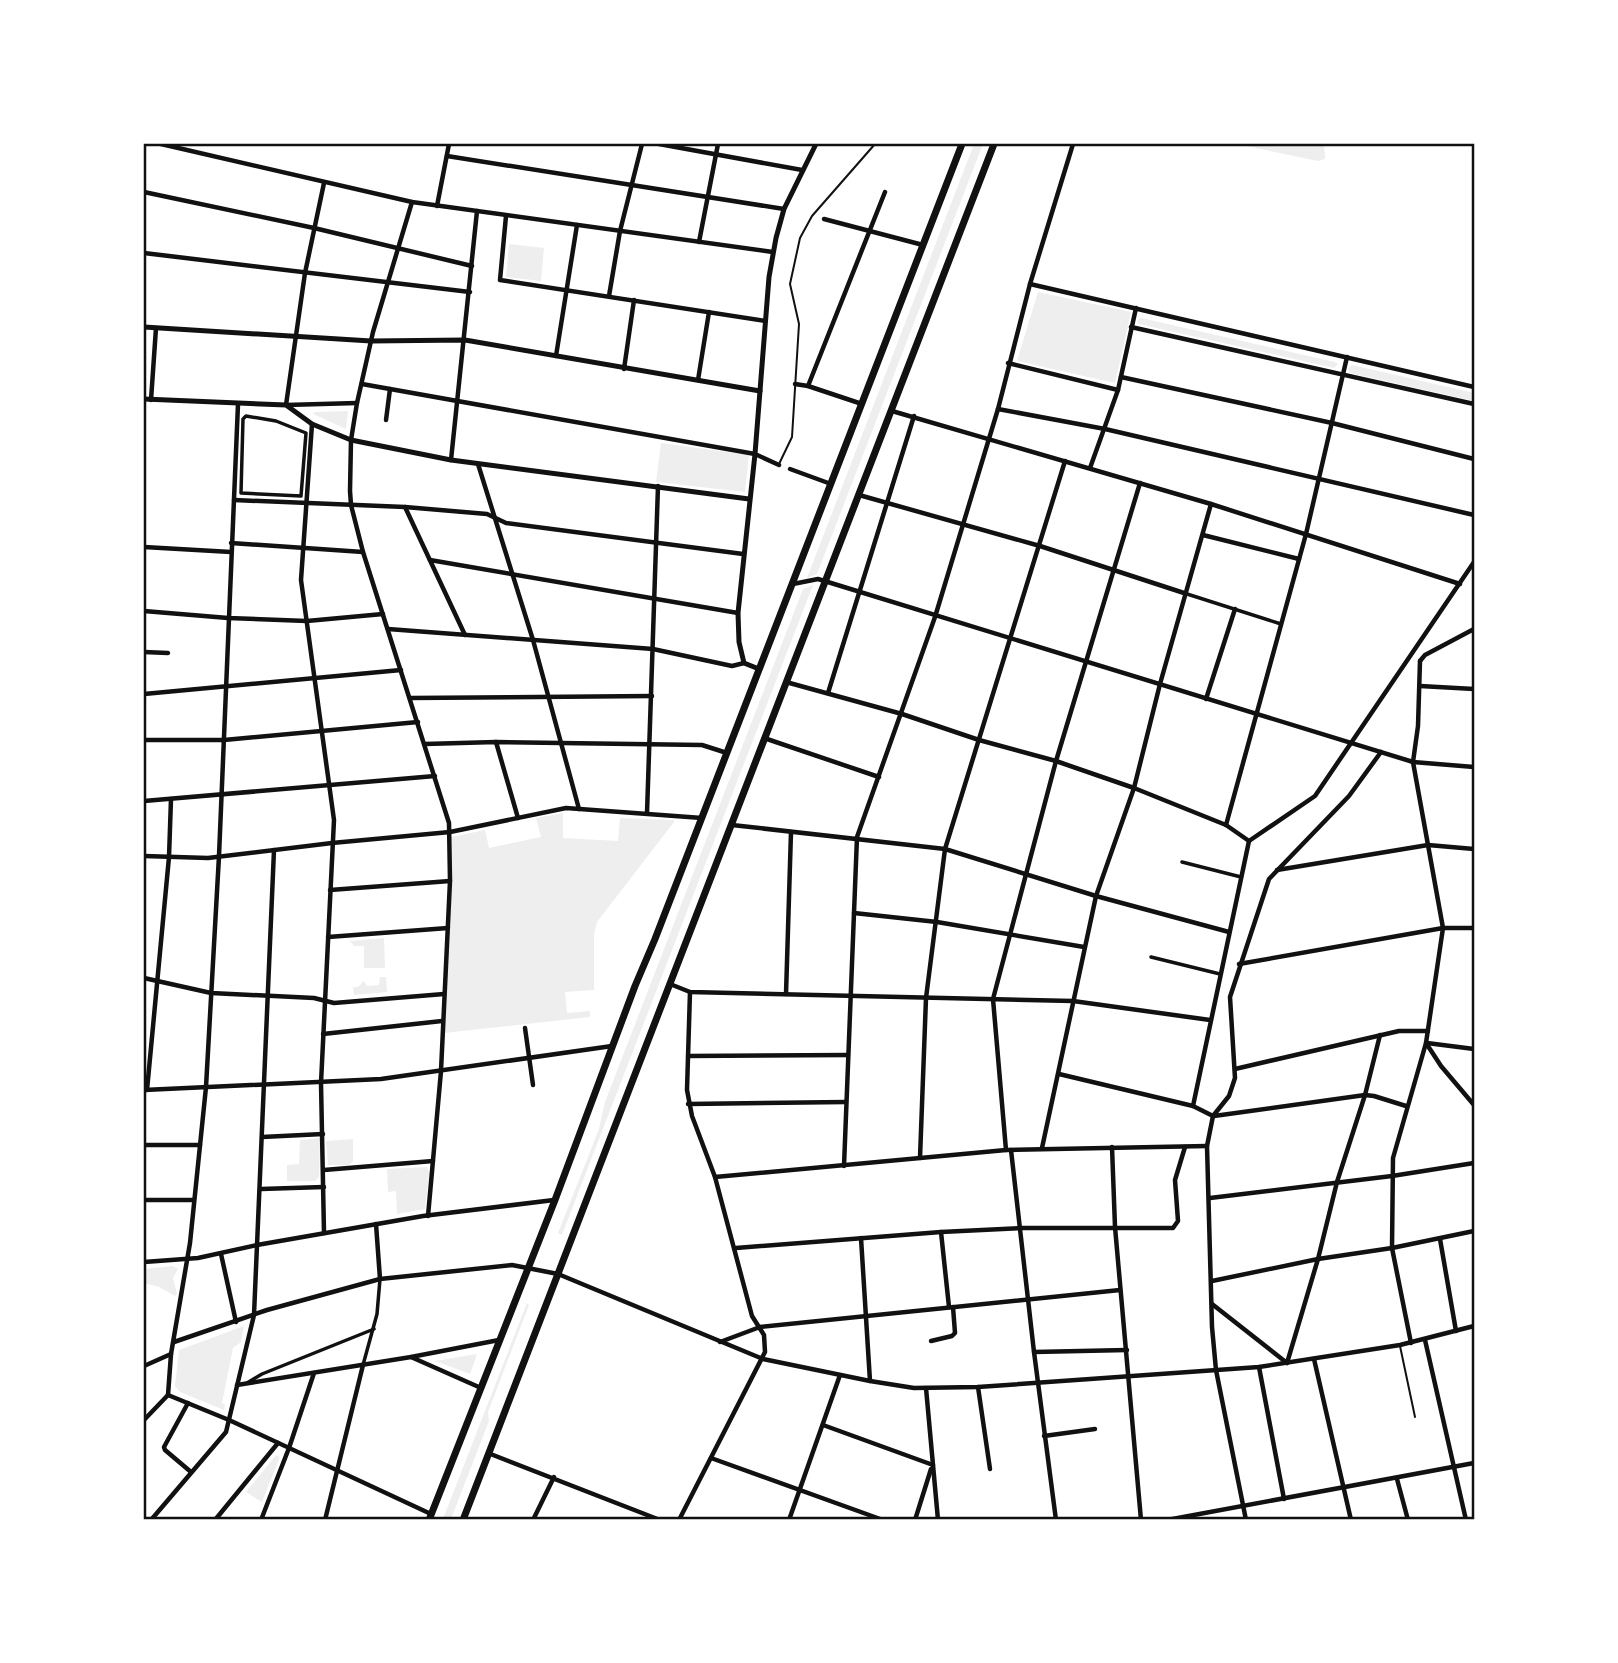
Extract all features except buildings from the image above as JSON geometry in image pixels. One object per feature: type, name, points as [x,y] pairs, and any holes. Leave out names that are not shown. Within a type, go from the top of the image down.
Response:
[{"type":"highway","points":[[430,1517],[962,144]]},
{"type":"highway","points":[[463,1520],[994,144]]},
{"type":"street","points":[[161,144],[412,202],[773,253]]},
{"type":"street","points":[[437,206],[449,144]]},
{"type":"street","points":[[609,296],[620,231],[642,144]]},
{"type":"street","points":[[659,144],[802,170]]},
{"type":"street","points":[[699,243],[718,144]]},
{"type":"street","points":[[744,663],[739,642],[738,613],[773,253],[784,209],[816,144]]},
{"type":"street","points":[[844,1166],[857,837],[935,617],[998,409],[1030,284],[1073,144]]},
{"type":"street","points":[[447,156],[784,209]]},
{"type":"street","points":[[286,405],[294,337],[324,183]]},
{"type":"street","points":[[808,386],[885,191]]},
{"type":"street","points":[[144,192],[314,228],[472,266]]},
{"type":"street","points":[[412,202],[371,341],[357,402],[351,440],[351,505],[363,552],[435,776],[450,832],[441,1071],[428,1216]]},
{"type":"street","points":[[451,460],[477,211]]},
{"type":"street","points":[[506,216],[500,280],[765,321]]},
{"type":"street","points":[[824,219],[923,245]]},
{"type":"street","points":[[555,357],[577,225]]},
{"type":"street","points":[[144,253],[470,292]]},
{"type":"street","points":[[1030,284],[1475,387]]},
{"type":"street","points":[[624,369],[634,300]]},
{"type":"street","points":[[1090,468],[1118,390],[1136,308]]},
{"type":"street","points":[[698,381],[709,312]]},
{"type":"street","points":[[144,327],[371,341],[465,340],[760,391]]},
{"type":"street","points":[[1131,327],[1475,404]]},
{"type":"street","points":[[151,400],[156,328]]},
{"type":"street","points":[[1226,825],[1306,534],[1348,357]]},
{"type":"street","points":[[1008,363],[1118,390]]},
{"type":"street","points":[[1121,377],[1475,459]]},
{"type":"street","points":[[362,384],[755,454],[779,465]]},
{"type":"street","points":[[795,384],[862,404]]},
{"type":"street","points":[[386,420],[390,389]]},
{"type":"street","points":[[144,400],[286,405],[357,402]]},
{"type":"street","points":[[144,1420],[168,1395],[171,1354],[187,1259],[206,1087],[222,796],[238,404]]},
{"type":"street","points":[[286,405],[312,424],[351,440],[451,460],[749,499]]},
{"type":"street","points":[[998,409],[1105,429],[1475,515]]},
{"type":"street","points":[[891,411],[1211,504],[1460,584]]},
{"type":"street","points":[[324,1233],[321,1083],[334,820],[301,580],[302,501],[306,433],[276,421],[246,416],[243,419],[241,493],[302,501],[487,514],[506,523],[743,554]]},
{"type":"street","points":[[828,693],[914,416]]},
{"type":"street","points":[[302,501],[312,424]]},
{"type":"street","points":[[920,1158],[926,998],[946,849],[1065,461]]},
{"type":"street","points":[[478,463],[533,640],[579,809]]},
{"type":"street","points":[[790,469],[831,484]]},
{"type":"street","points":[[1056,1520],[1021,1228],[1008,1150],[993,999],[1056,761],[1140,483]]},
{"type":"street","points":[[648,813],[658,486]]},
{"type":"street","points":[[858,495],[1040,546],[1281,624]]},
{"type":"street","points":[[234,500],[302,501]]},
{"type":"street","points":[[1042,1148],[1096,896],[1134,788],[1184,593],[1211,504]]},
{"type":"street","points":[[405,507],[465,635]]},
{"type":"street","points":[[1203,535],[1299,559]]},
{"type":"street","points":[[232,543],[363,552]]},
{"type":"street","points":[[144,547],[231,552]]},
{"type":"street","points":[[430,560],[738,613]]},
{"type":"street","points":[[1193,1106],[1249,841],[1315,796],[1475,562]]},
{"type":"street","points":[[792,584],[811,579],[825,582],[1413,762],[1475,767]]},
{"type":"street","points":[[1206,699],[1235,609]]},
{"type":"street","points":[[144,611],[307,621],[383,614]]},
{"type":"street","points":[[388,629],[653,649],[732,666],[744,663],[759,669]]},
{"type":"street","points":[[1420,661],[1425,655],[1475,629]]},
{"type":"street","points":[[1411,1343],[1392,1248],[1393,1158],[1426,1043],[1443,928],[1413,762],[1420,686],[1420,661],[1414,650]]},
{"type":"street","points":[[144,652],[168,653]]},
{"type":"street","points":[[144,694],[401,670]]},
{"type":"street","points":[[786,682],[1056,761],[1134,788],[1226,825],[1249,841]]},
{"type":"street","points":[[1420,686],[1475,689]]},
{"type":"street","points":[[410,698],[652,696]]},
{"type":"street","points":[[144,740],[224,740],[418,722]]},
{"type":"street","points":[[764,738],[878,777]]},
{"type":"street","points":[[425,744],[496,742],[702,745],[727,753]]},
{"type":"street","points":[[496,742],[518,818]]},
{"type":"street","points":[[1246,1520],[1216,1370],[1212,1304],[1207,1146],[1213,1116],[1228,1096],[1235,1069],[1229,1008],[1239,964],[1263,891],[1277,870],[1349,796],[1381,752]]},
{"type":"street","points":[[144,801],[435,776]]},
{"type":"street","points":[[171,799],[169,857],[158,981],[145,1090],[381,1079],[612,1046]]},
{"type":"street","points":[[144,856],[219,856],[450,832],[566,808],[702,818]]},
{"type":"street","points":[[731,825],[946,849],[1096,896],[1229,932]]},
{"type":"street","points":[[786,994],[792,832]]},
{"type":"street","points":[[1277,870],[1429,845],[1475,849]]},
{"type":"street","points":[[150,1520],[226,1432],[254,1315],[274,850]]},
{"type":"street","points":[[1182,862],[1241,877]]},
{"type":"street","points":[[330,890],[450,881]]},
{"type":"street","points":[[854,913],[937,922],[1084,947]]},
{"type":"street","points":[[328,937],[448,928]]},
{"type":"street","points":[[1239,964],[1443,928],[1475,928]]},
{"type":"street","points":[[1150,957],[1220,974]]},
{"type":"street","points":[[144,978],[211,993],[314,998],[324,1002],[444,994]]},
{"type":"street","points":[[670,984],[690,992],[1073,1001],[1210,1020]]},
{"type":"street","points":[[679,1520],[763,1359],[765,1343],[760,1327],[752,1316],[715,1177],[688,1104],[690,992]]},
{"type":"street","points":[[323,1034],[442,1021]]},
{"type":"street","points":[[525,1028],[533,1085]]},
{"type":"street","points":[[1235,1069],[1399,1031],[1428,1031]]},
{"type":"street","points":[[1287,1363],[1365,1096],[1380,1035]]},
{"type":"street","points":[[1426,1043],[1475,1049]]},
{"type":"street","points":[[1426,1043],[1441,1066],[1475,1105]]},
{"type":"street","points":[[688,1056],[848,1055]]},
{"type":"street","points":[[1059,1074],[1193,1106],[1213,1116],[1365,1096],[1374,1096],[1406,1106]]},
{"type":"street","points":[[688,1104],[846,1102]]},
{"type":"street","points":[[262,1137],[323,1135]]},
{"type":"street","points":[[144,1145],[200,1145]]},
{"type":"street","points":[[715,1177],[1008,1150],[1207,1146]]},
{"type":"street","points":[[1112,1147],[1115,1227],[1141,1520]]},
{"type":"street","points":[[736,1248],[941,1231],[1115,1227],[1169,1229],[1178,1221],[1175,1180],[1185,1147]]},
{"type":"street","points":[[324,1170],[433,1161]]},
{"type":"street","points":[[1210,1198],[1475,1163]]},
{"type":"street","points":[[261,1189],[324,1187]]},
{"type":"street","points":[[144,1200],[193,1200]]},
{"type":"street","points":[[144,1262],[221,1254],[376,1224],[555,1200]]},
{"type":"street","points":[[325,1520],[374,1329],[380,1279],[376,1224]]},
{"type":"street","points":[[931,1341],[955,1333],[941,1231]]},
{"type":"street","points":[[1212,1281],[1475,1231]]},
{"type":"street","points":[[861,1238],[870,1381]]},
{"type":"street","points":[[1440,1239],[1456,1331]]},
{"type":"street","points":[[221,1254],[236,1322]]},
{"type":"street","points":[[174,1342],[254,1315],[380,1279],[496,1266],[527,1266],[558,1274],[763,1359],[870,1381],[926,1388],[978,1387],[1259,1367],[1411,1343],[1475,1326]]},
{"type":"street","points":[[719,1343],[760,1327],[1120,1290]]},
{"type":"street","points":[[1212,1304],[1287,1363]]},
{"type":"street","points":[[247,1383],[262,1374],[374,1329]]},
{"type":"street","points":[[236,1385],[499,1340]]},
{"type":"street","points":[[1425,1340],[1466,1520]]},
{"type":"street","points":[[1034,1352],[1127,1350]]},
{"type":"street","points":[[144,1366],[171,1354]]},
{"type":"street","points":[[411,1357],[481,1388]]},
{"type":"street","points":[[1314,1359],[1351,1520]]},
{"type":"street","points":[[1259,1367],[1284,1499]]},
{"type":"street","points":[[261,1520],[314,1373]]},
{"type":"street","points":[[789,1520],[840,1375]]},
{"type":"street","points":[[978,1387],[990,1469]]},
{"type":"street","points":[[926,1388],[938,1520]]},
{"type":"street","points":[[168,1395],[337,1470],[430,1517]]},
{"type":"street","points":[[188,1403],[164,1447],[191,1472]]},
{"type":"street","points":[[822,1425],[933,1465]]},
{"type":"street","points":[[1044,1436],[1095,1429]]},
{"type":"street","points":[[215,1520],[278,1443]]},
{"type":"street","points":[[488,1452],[660,1520]]},
{"type":"street","points":[[711,1458],[883,1520]]},
{"type":"street","points":[[1167,1520],[1475,1463]]},
{"type":"street","points":[[915,1520],[933,1465]]},
{"type":"street","points":[[533,1520],[554,1477]]},
{"type":"street","points":[[1397,1479],[1408,1520]]},
{"type":"lane","points":[[779,465],[792,437],[799,324],[790,284],[800,238],[812,216],[875,144]]},
{"type":"lane","points":[[1400,1345],[1415,1417]]},
{"type":"shaded area","points":[[974,144],[983,144],[817,574],[807,578]]},
{"type":"shaded area","points":[[1237,144],[1324,144],[1325,159],[1318,161]]},
{"type":"shaded area","points":[[509,244],[544,248],[541,281],[506,277]]},
{"type":"shaded area","points":[[1038,292],[1131,312],[1115,383],[1017,361]]},
{"type":"shaded area","points":[[1141,318],[1338,364],[1334,368],[1139,324],[1137,321]]},
{"type":"shaded area","points":[[1352,365],[1474,393],[1474,401],[1350,373],[1348,368]]},
{"type":"shaded area","points":[[348,411],[346,429],[313,414],[315,412]]},
{"type":"shaded area","points":[[661,443],[749,455],[745,492],[656,482]]},
{"type":"shaded area","points":[[813,585],[562,1235],[558,1233],[599,1129],[605,1102],[803,589]]},
{"type":"shaded area","points":[[563,813],[563,838],[618,841],[620,818],[674,820],[597,922],[594,935],[594,990],[565,992],[567,1013],[590,1011],[590,1017],[444,1033],[452,876],[451,837],[485,830],[489,848],[541,837],[536,818]]},
{"type":"shaded area","points":[[384,938],[385,968],[364,968],[364,946],[354,946],[350,941]]},
{"type":"shaded area","points":[[380,977],[386,977],[387,992],[354,995],[353,987],[358,987],[364,981],[367,986],[379,985]]},
{"type":"shaded area","points":[[320,1138],[319,1177],[315,1181],[287,1181],[287,1165],[299,1164],[300,1140]]},
{"type":"shaded area","points":[[353,1139],[353,1162],[348,1165],[328,1165],[326,1141]]},
{"type":"shaded area","points":[[427,1167],[429,1173],[425,1209],[397,1214],[396,1191],[388,1192],[387,1169]]},
{"type":"shaded area","points":[[173,1266],[178,1269],[173,1278],[177,1294],[175,1296],[159,1287],[144,1283],[144,1269]]},
{"type":"shaded area","points":[[527,1303],[529,1305],[488,1412],[489,1421],[451,1519],[443,1519]]},
{"type":"shaded area","points":[[244,1326],[241,1342],[233,1348],[222,1403],[225,1405],[224,1410],[180,1392],[175,1386],[179,1350]]},
{"type":"shaded area","points":[[477,1354],[470,1374],[435,1361]]},
{"type":"shaded area","points":[[276,1455],[280,1457],[262,1502],[246,1492]]}]
